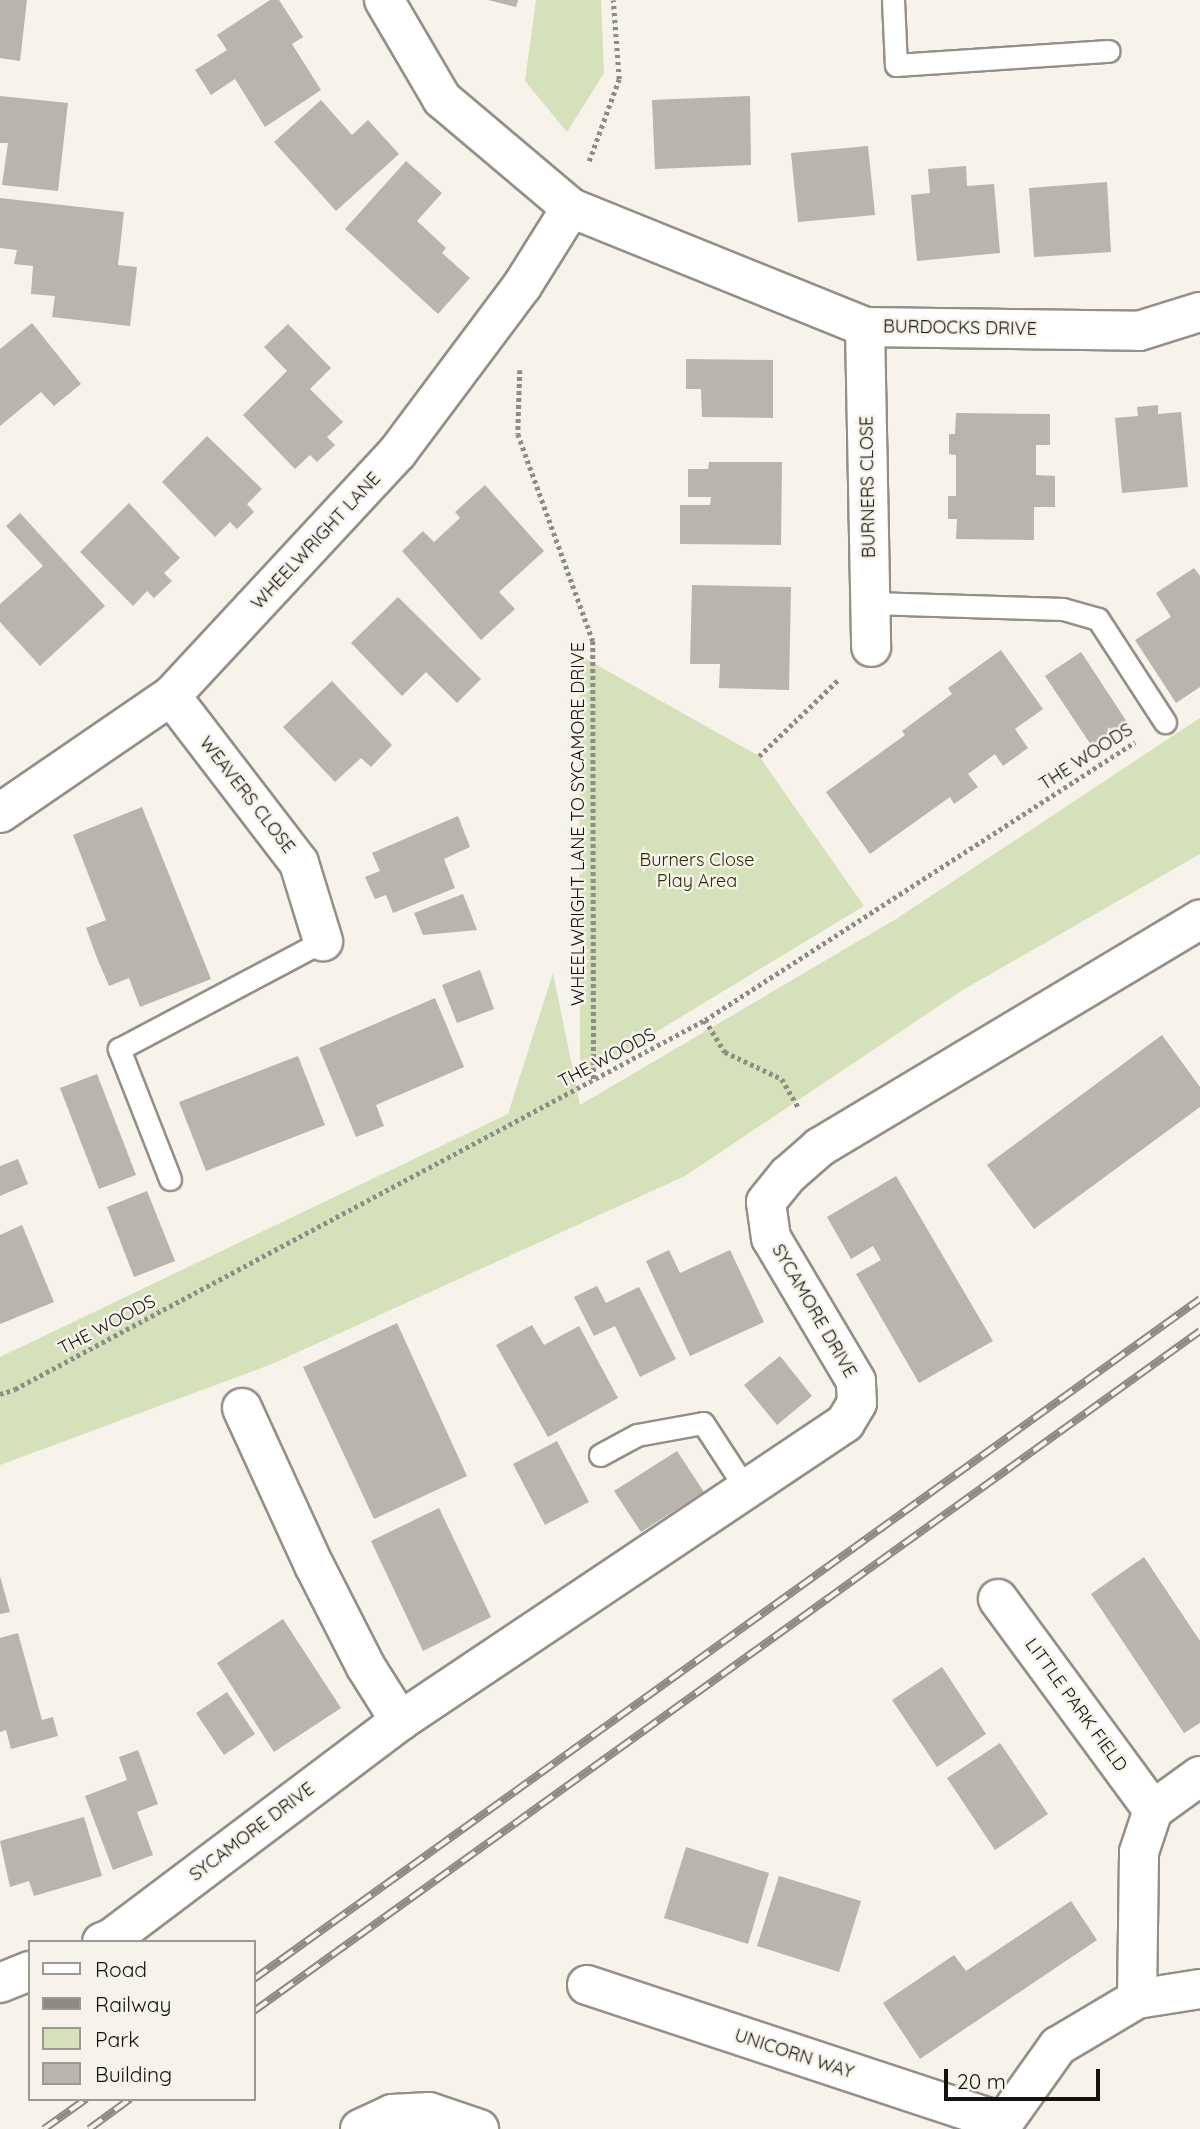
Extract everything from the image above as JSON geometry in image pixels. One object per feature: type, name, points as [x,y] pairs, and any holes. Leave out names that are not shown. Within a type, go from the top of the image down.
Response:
[{"type":"street","name":"BURDOCKS DRIVE","points":[[384,0],[442,99],[571,208],[865,327],[1139,331],[1200,312]]},
{"type":"street","name":"WHEELWRIGHT LANE","points":[[0,813],[171,696],[397,453],[522,286],[571,208]]},
{"type":"street","name":"BURNERS CLOSE","points":[[865,327],[872,647]]},
{"type":"street","name":"WEAVERS CLOSE","points":[[171,696],[299,863],[323,942]]},
{"type":"street","name":"SYCAMORE DRIVE","points":[[107,1940],[400,1721],[845,1423],[858,1403],[856,1381],[771,1238],[766,1202],[788,1175],[820,1147],[1195,934]]},
{"type":"street","points":[[243,1408],[314,1565],[366,1667],[400,1721]]},
{"type":"street","name":"LITTLE PARK FIELD","points":[[998,1599],[1153,1810]]},
{"type":"street","points":[[1137,1998],[1139,1852],[1153,1810],[1200,1776]]},
{"type":"street","points":[[0,1983],[28,1972]]},
{"type":"street","name":"UNICORN WAY","points":[[587,1985],[1000,2126],[1058,2046],[1137,1998],[1200,1989]]},
{"type":"street","points":[[360,2129],[393,2114],[429,2112],[479,2129]]},
{"type":"lane","points":[[892,0],[896,65],[1109,51]]},
{"type":"lane","points":[[871,603],[1063,609],[1098,619],[1165,722]]},
{"type":"lane","points":[[170,1179],[119,1049],[323,942]]},
{"type":"lane","points":[[600,1455],[637,1435],[703,1423],[746,1489]]},
{"type":"path","points":[[571,208],[619,79],[614,0]]},
{"type":"path","name":"WHEELWRIGHT LANE TO SYCAMORE DRIVE","points":[[520,367],[518,434],[593,640],[594,1081]]},
{"type":"path","points":[[759,756],[872,647]]},
{"type":"path","name":"THE WOODS","points":[[0,1394],[27,1383],[705,1020],[1165,722]]},
{"type":"path","points":[[705,1020],[725,1052],[782,1079],[820,1147]]},
{"type":"green space","points":[[536,0],[601,0],[604,73],[567,132],[525,81]]},
{"type":"green space","name":"Burners Close Play Area","points":[[579,655],[759,756],[864,906],[580,1078]]},
{"type":"green space","points":[[1200,718],[1200,854],[961,991],[685,1176],[272,1364],[0,1465],[0,1357],[508,1114],[553,973],[580,1105],[896,919]]},
{"type":"building","points":[[0,0],[27,0],[20,61],[0,58]]},
{"type":"building","points":[[270,0],[279,0],[303,37],[292,44],[321,90],[265,127],[235,79],[211,95],[195,70],[227,50],[217,35]]},
{"type":"building","points":[[488,0],[518,0],[516,7]]},
{"type":"building","points":[[0,96],[68,103],[58,191],[2,185],[8,143],[0,143]]},
{"type":"building","points":[[750,96],[751,165],[655,169],[652,100]]},
{"type":"building","points":[[321,100],[352,135],[368,120],[399,154],[336,211],[274,142]]},
{"type":"building","points":[[868,146],[875,215],[798,222],[791,153]]},
{"type":"building","points":[[406,161],[442,193],[417,221],[446,248],[442,253],[470,278],[438,314],[345,229]]},
{"type":"building","points":[[966,166],[967,186],[994,184],[1000,253],[917,261],[911,195],[930,193],[928,169]]},
{"type":"building","points":[[1107,182],[1111,252],[1034,257],[1029,188]]},
{"type":"building","points":[[0,198],[124,212],[118,265],[137,267],[130,326],[52,317],[55,296],[31,294],[33,266],[14,264],[17,250],[0,248]]},
{"type":"building","points":[[32,323],[81,384],[54,406],[41,392],[0,426],[0,349]]},
{"type":"building","points":[[288,324],[331,368],[310,389],[343,422],[327,437],[335,445],[317,462],[310,455],[295,469],[243,415],[287,371],[264,347]]},
{"type":"building","points":[[686,359],[773,360],[773,418],[702,417],[701,389],[686,389]]},
{"type":"building","points":[[1158,405],[1158,414],[1181,412],[1188,487],[1122,493],[1115,418],[1138,416],[1137,407]]},
{"type":"building","points":[[956,413],[1050,414],[1050,445],[1036,445],[1036,475],[1055,476],[1055,507],[1034,507],[1034,540],[956,539],[957,519],[948,519],[948,496],[956,496],[956,455],[949,454],[949,434],[955,434]]},
{"type":"building","points":[[207,436],[262,489],[247,504],[254,512],[237,529],[230,522],[215,537],[162,482]]},
{"type":"building","points":[[709,462],[782,462],[781,545],[680,544],[680,505],[710,505],[711,497],[688,497],[688,469],[708,469]]},
{"type":"building","points":[[485,485],[544,551],[499,592],[515,609],[481,640],[402,551],[423,531],[434,542],[460,518],[455,512]]},
{"type":"building","points":[[129,503],[180,558],[164,573],[172,581],[154,598],[147,591],[133,606],[80,552]]},
{"type":"building","points":[[20,513],[105,606],[40,666],[0,622],[0,604],[43,566],[6,526]]},
{"type":"building","points":[[1194,568],[1200,576],[1200,687],[1176,703],[1135,640],[1171,617],[1156,593]]},
{"type":"building","points":[[692,585],[791,587],[789,690],[719,688],[720,664],[690,664]]},
{"type":"building","points":[[398,597],[481,679],[457,703],[426,672],[402,696],[351,643]]},
{"type":"building","points":[[1001,650],[1043,709],[1015,729],[1028,748],[1003,766],[995,754],[968,774],[978,787],[954,804],[950,797],[870,854],[826,792],[905,735],[902,731],[952,694],[948,688]]},
{"type":"building","points":[[1081,652],[1127,722],[1091,745],[1045,676]]},
{"type":"building","points":[[332,681],[392,745],[371,767],[361,758],[335,782],[283,727]]},
{"type":"building","points":[[142,807],[211,979],[140,1007],[129,978],[109,986],[97,958],[86,928],[106,920],[73,835]]},
{"type":"building","points":[[458,816],[470,847],[444,859],[455,888],[393,913],[386,895],[375,899],[365,877],[380,871],[372,853]]},
{"type":"building","points":[[463,894],[477,930],[423,935],[414,913]]},
{"type":"building","points":[[480,970],[494,1009],[457,1023],[442,985]]},
{"type":"building","points":[[435,998],[464,1067],[376,1105],[384,1126],[356,1137],[319,1048]]},
{"type":"building","points":[[1162,1035],[1200,1087],[1200,1107],[1034,1229],[987,1165]]},
{"type":"building","points":[[298,1056],[325,1125],[206,1171],[179,1102]]},
{"type":"building","points":[[97,1074],[136,1175],[99,1189],[60,1088]]},
{"type":"building","points":[[18,1159],[28,1184],[0,1196],[0,1166]]},
{"type":"building","points":[[896,1176],[993,1341],[919,1383],[856,1274],[881,1260],[873,1246],[851,1259],[827,1217]]},
{"type":"building","points":[[147,1191],[175,1261],[134,1277],[107,1207]]},
{"type":"building","points":[[22,1225],[54,1302],[0,1324],[0,1235]]},
{"type":"building","points":[[669,1250],[680,1273],[730,1250],[764,1322],[690,1356],[646,1261]]},
{"type":"building","points":[[597,1286],[606,1303],[639,1287],[676,1359],[640,1377],[615,1326],[594,1336],[574,1297]]},
{"type":"building","points":[[397,1323],[467,1476],[374,1519],[303,1367]]},
{"type":"building","points":[[532,1325],[544,1345],[579,1326],[618,1398],[548,1437],[496,1345]]},
{"type":"building","points":[[780,1356],[812,1396],[777,1425],[744,1385]]},
{"type":"building","points":[[557,1441],[589,1502],[545,1525],[513,1464]]},
{"type":"building","points":[[677,1451],[704,1492],[641,1532],[614,1491]]},
{"type":"building","points":[[439,1508],[491,1617],[423,1651],[371,1541]]},
{"type":"building","points":[[1144,1557],[1200,1641],[1200,1723],[1184,1733],[1091,1594]]},
{"type":"building","points":[[0,1576],[10,1612],[0,1614]]},
{"type":"building","points":[[283,1619],[341,1708],[274,1752],[217,1663]]},
{"type":"building","points":[[18,1633],[42,1720],[53,1717],[58,1736],[11,1749],[6,1730],[0,1732],[0,1638]]},
{"type":"building","points":[[942,1667],[986,1734],[937,1767],[892,1700]]},
{"type":"building","points":[[227,1692],[255,1734],[224,1755],[196,1713]]},
{"type":"building","points":[[1000,1743],[1048,1814],[995,1850],[947,1778]]},
{"type":"building","points":[[138,1750],[158,1804],[137,1812],[153,1855],[113,1870],[85,1796],[127,1780],[119,1757]]},
{"type":"building","points":[[84,1817],[102,1876],[34,1896],[29,1881],[10,1887],[0,1841]]},
{"type":"building","points":[[686,1847],[769,1873],[748,1944],[664,1918]]},
{"type":"building","points":[[779,1876],[861,1901],[839,1972],[757,1946]]},
{"type":"building","points":[[1071,1901],[1097,1940],[920,2059],[883,2003],[954,1955],[966,1971]]},
{"type":"railway","points":[[256,1978],[1200,1299]]},
{"type":"railway","points":[[256,2010],[1200,1331]]},
{"type":"railway","points":[[44,2129],[83,2101]]},
{"type":"railway","points":[[89,2129],[127,2101]]}]
